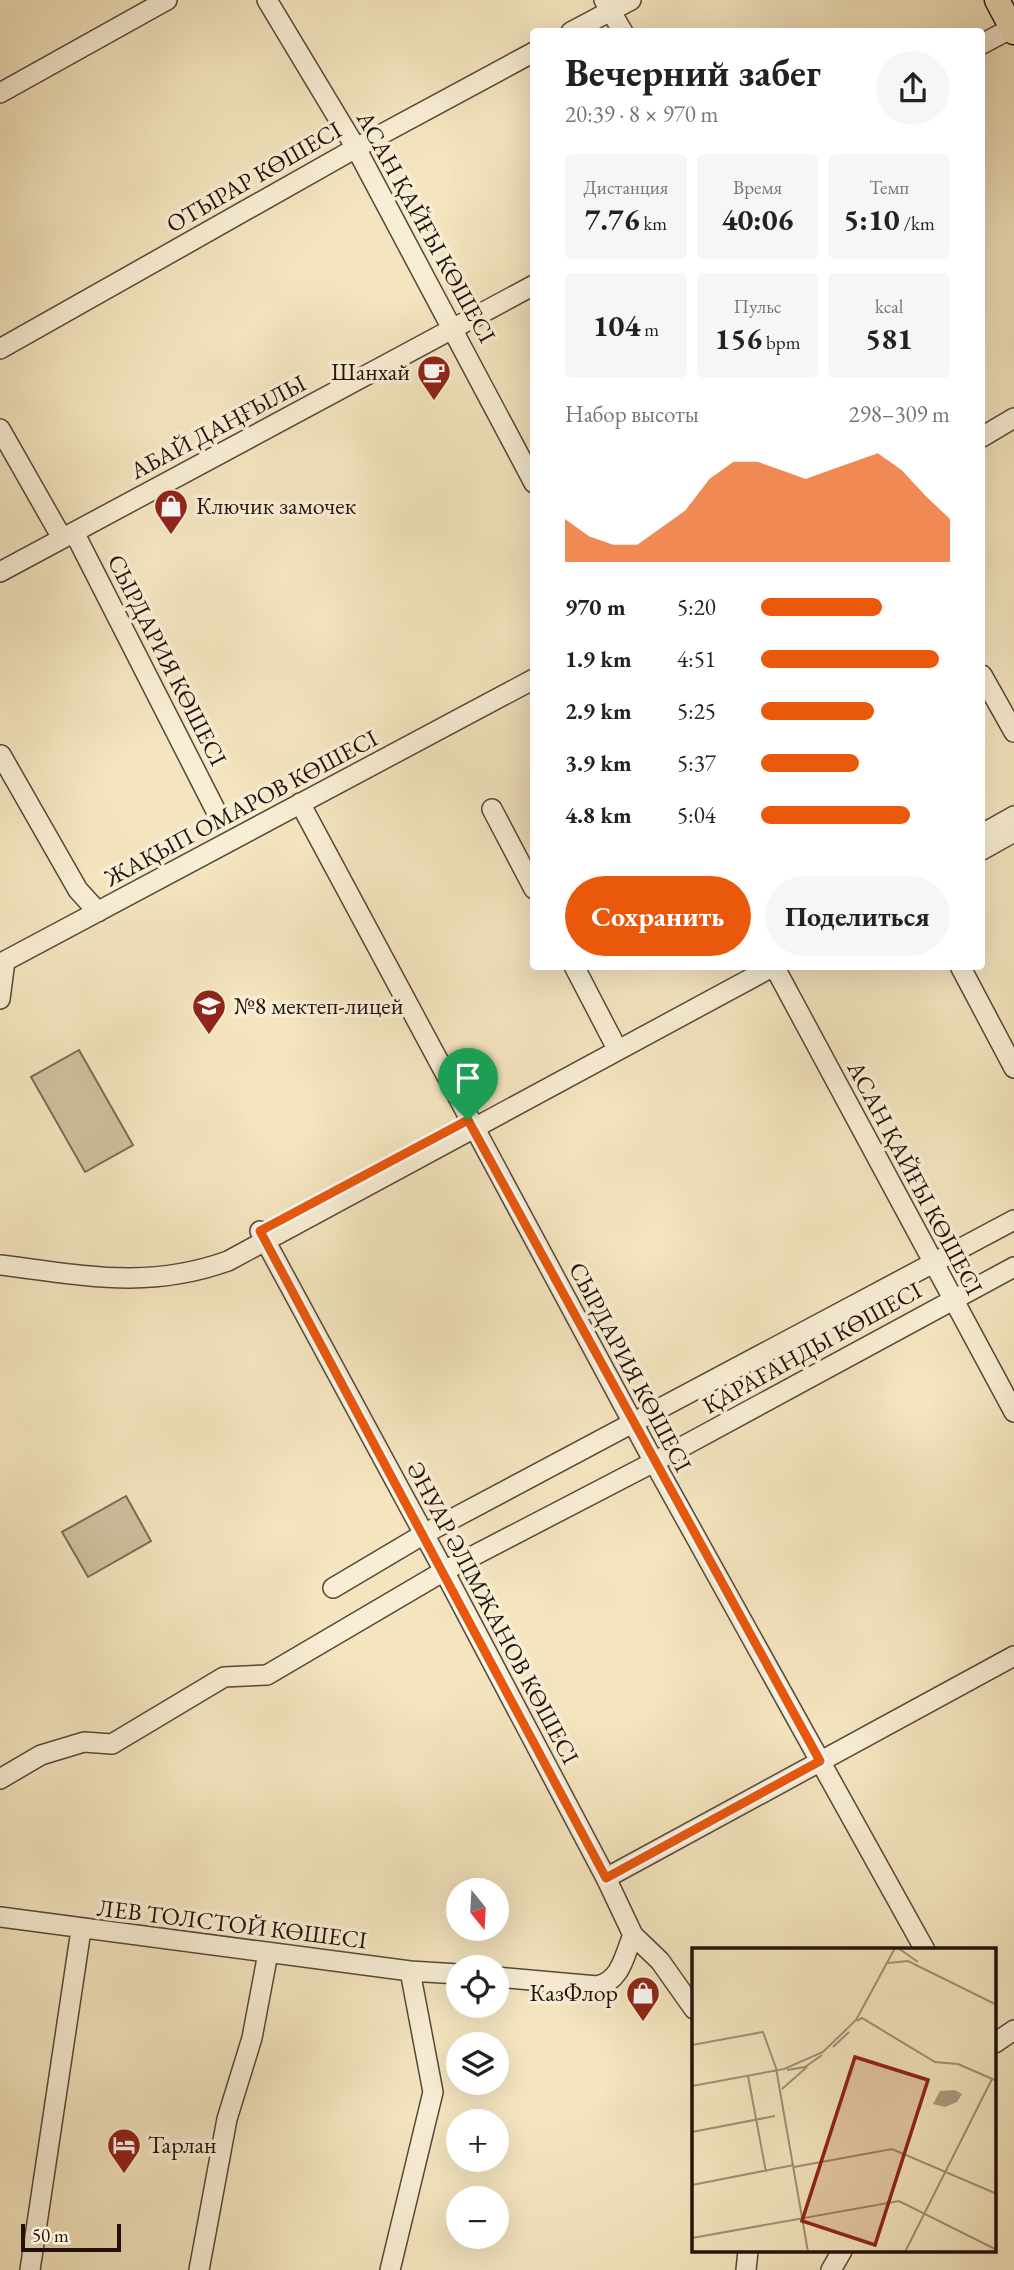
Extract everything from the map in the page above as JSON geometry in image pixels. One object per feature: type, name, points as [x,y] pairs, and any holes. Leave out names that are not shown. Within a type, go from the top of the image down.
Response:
[{"type":"main road","points":[[997,0],[1013,29]]},
{"type":"street","points":[[0,93],[167,0]]},
{"type":"street","name":"АСАН ҚАЙҒЫ КӨШЕСІ","points":[[267,0],[356,148],[530,475]]},
{"type":"street","points":[[576,28],[607,5],[631,0]]},
{"type":"street","points":[[607,5],[621,28]]},
{"type":"street","points":[[985,43],[1013,29]]},
{"type":"street","name":"ОТЫРАР КӨШЕСІ","points":[[0,349],[356,148],[530,54]]},
{"type":"street","name":"АБАЙ ДАҢҒЫЛЫ","points":[[0,572],[530,287]]},
{"type":"street","points":[[985,435],[1014,418]]},
{"type":"street","name":"СЫРДАРИЯ КӨШЕСІ","points":[[0,429],[68,535],[216,811]]},
{"type":"street","name":"ЖАҚЫП ОМАРОВ КӨШЕСІ","points":[[0,999],[5,961],[530,681]]},
{"type":"street","points":[[985,681],[1014,732]]},
{"type":"street","points":[[1,755],[78,890],[98,912]]},
{"type":"street","name":"СЫРДАРИЯ КӨШЕСІ","points":[[300,803],[632,1422],[924,1948]]},
{"type":"street","points":[[492,809],[530,880]]},
{"type":"street","points":[[985,832],[1014,816]]},
{"type":"street","points":[[985,848],[1014,832]]},
{"type":"street","points":[[576,970],[613,1041]]},
{"type":"street","points":[[471,1124],[741,970]]},
{"type":"street","points":[[0,1265],[121,1279],[157,1279],[194,1273],[766,970]]},
{"type":"street","name":"АСАН ҚАЙҒЫ КӨШЕСІ","points":[[776,970],[1014,1412]]},
{"type":"street","points":[[962,970],[1014,1068]]},
{"type":"street","name":"ҚАРАҒАНДЫ КӨШЕСІ","points":[[333,1588],[424,1534],[1014,1220]]},
{"type":"street","points":[[0,1255],[91,1266],[171,1265],[263,1236]]},
{"type":"street","name":"ӘНУАР ӘЛІМЖАНОВ КӨШЕСІ","points":[[263,1236],[444,1571],[606,1878],[633,1935],[660,1961],[692,2006]]},
{"type":"street","name":"ҚАРАҒАНДЫ КӨШЕСІ","points":[[0,1779],[41,1755],[84,1742],[112,1744],[224,1677],[267,1675],[444,1571],[654,1462],[1014,1267]]},
{"type":"street","points":[[606,1878],[1014,1656]]},
{"type":"street","name":"ЛЕВ ТОЛСТОЙ КӨШЕСІ","points":[[0,1917],[81,1930],[446,1973]]},
{"type":"street","points":[[30,2270],[81,1930]]},
{"type":"street","points":[[509,1978],[597,1986],[609,1984],[616,1977],[633,1935]]},
{"type":"street","points":[[199,2270],[228,2119],[252,2038],[268,1953]]},
{"type":"street","points":[[390,2270],[433,2092],[410,1971]]},
{"type":"street","points":[[996,2042],[1014,2030]]},
{"type":"street","points":[[746,2270],[748,2252]]},
{"type":"street","points":[[831,2270],[841,2252]]},
{"type":"shaded area","points":[[79,1050],[133,1145],[85,1172],[31,1077]]},
{"type":"shaded area","points":[[126,1496],[151,1541],[88,1577],[62,1532]]},
{"type":"place","name":"Шанхай","points":[[434,402]]},
{"type":"place","name":"Ключик замочек","points":[[171,536]]},
{"type":"place","name":"№8 мектеп-лицей","points":[[209,1036]]},
{"type":"place","name":"КазФлор","points":[[643,2023]]},
{"type":"place","name":"Тарлан","points":[[124,2175]]},
{"type":"route","points":[[468,1120],[820,1761],[606,1878],[260,1231],[468,1120]]}]
